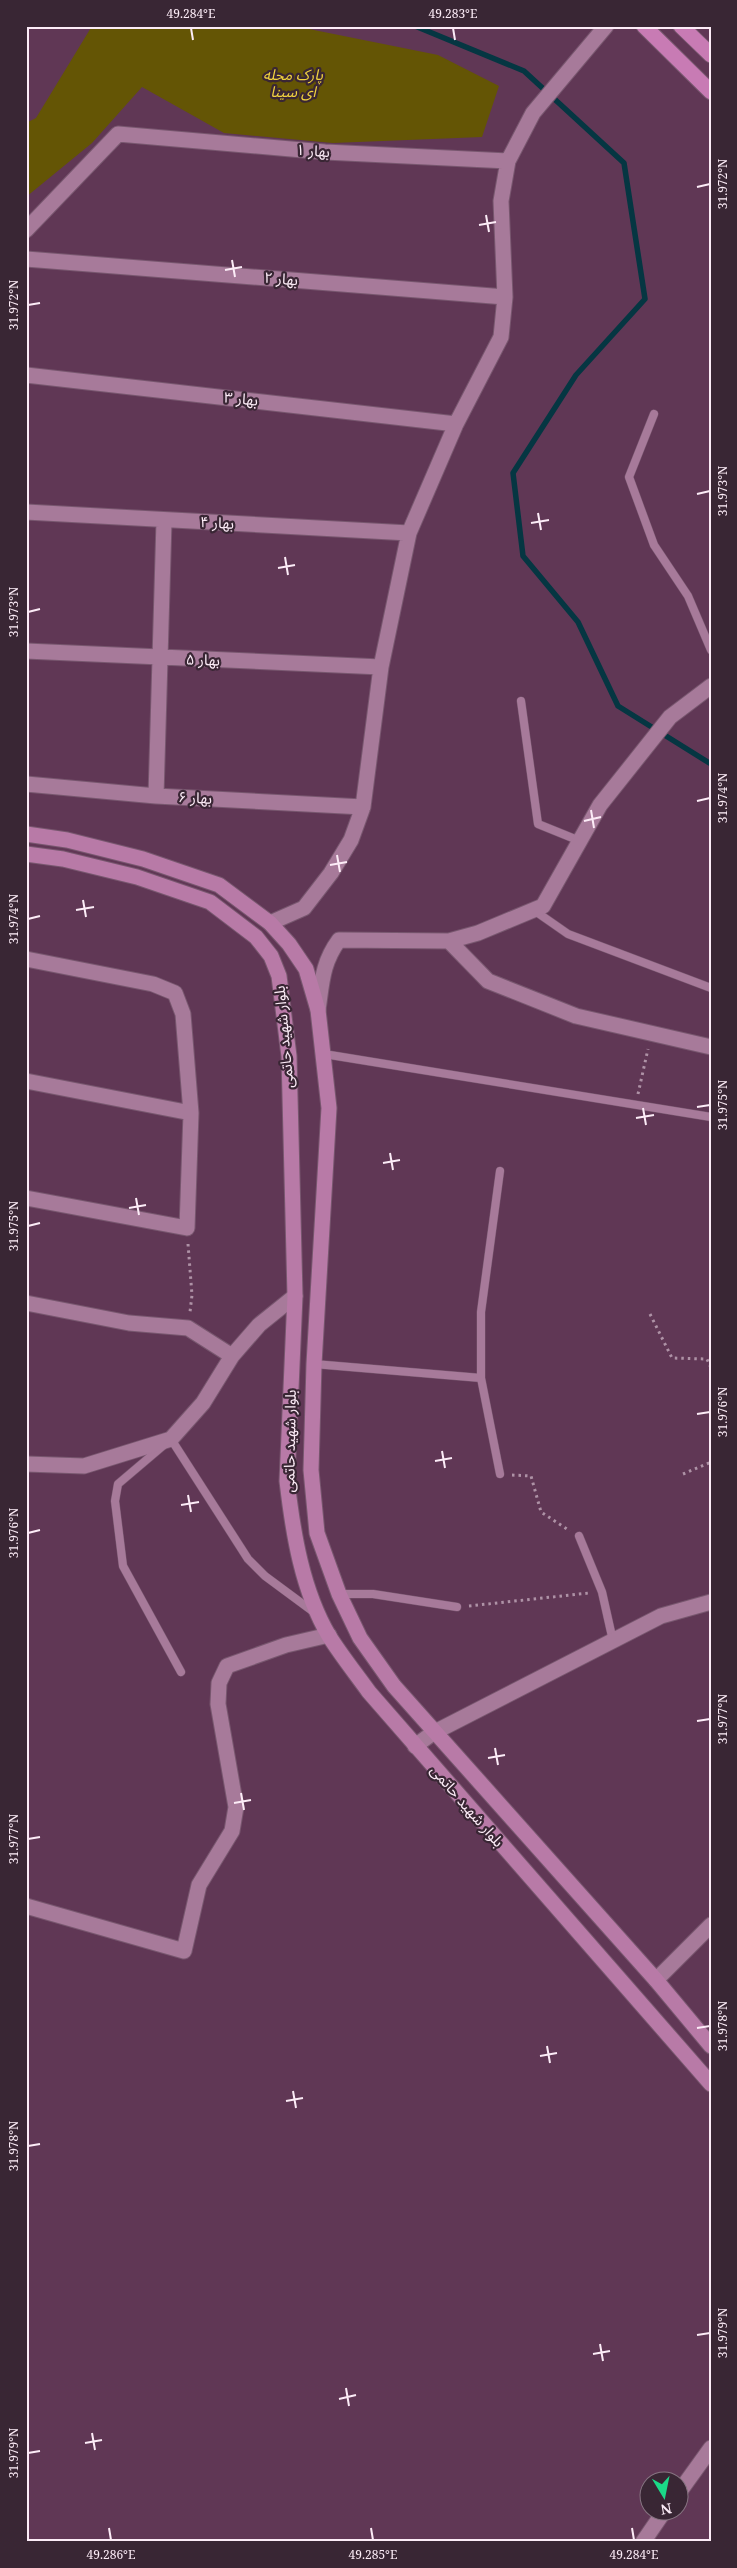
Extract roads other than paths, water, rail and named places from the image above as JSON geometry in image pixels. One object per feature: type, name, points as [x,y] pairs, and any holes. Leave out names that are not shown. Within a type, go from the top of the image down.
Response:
[{"type":"main road","points":[[644,26],[711,92]]},
{"type":"main road","points":[[681,26],[711,55]]},
{"type":"main road","name":"بلوار شهید حاتمی","points":[[26,834],[67,840],[143,859],[219,885],[270,923],[289,944],[306,969],[318,1010],[329,1108],[314,1364],[311,1470],[318,1533],[338,1594],[360,1638],[394,1686],[433,1733],[656,1980],[711,2046]]},
{"type":"main road","name":"بلوار شهید حاتمی","points":[[26,854],[63,859],[137,877],[210,902],[256,937],[271,956],[279,976],[289,1056],[295,1296],[287,1481],[290,1508],[303,1574],[329,1635],[369,1692],[414,1746],[711,2084]]},
{"type":"main road","points":[[295,1296],[319,1300]]},
{"type":"street","points":[[270,923],[304,908],[331,873],[350,840],[364,807],[381,667],[408,533],[456,424],[501,337],[505,297],[501,201],[508,161],[533,113],[606,26]]},
{"type":"street","name":"بهار ۱","points":[[26,230],[118,134],[325,152],[508,161]]},
{"type":"street","name":"بهار ۲","points":[[26,259],[505,297]]},
{"type":"street","name":"بهار ۳","points":[[26,375],[456,424]]},
{"type":"street","name":"بهار ۴","points":[[26,512],[408,533]]},
{"type":"street","points":[[156,796],[164,521]]},
{"type":"street","name":"بهار ۵","points":[[26,652],[381,667]]},
{"type":"street","points":[[318,1010],[323,970],[328,955],[338,940],[379,942],[449,941],[478,933],[544,906],[600,805],[670,716],[711,686]]},
{"type":"street","name":"بهار ۶","points":[[26,784],[156,796],[364,807]]},
{"type":"street","points":[[449,941],[488,981],[576,1016],[650,1035],[711,1047]]},
{"type":"street","points":[[26,959],[153,984],[175,993],[183,1014],[191,1113],[187,1228],[26,1198]]},
{"type":"street","points":[[26,1081],[191,1113]]},
{"type":"street","points":[[26,1464],[84,1466],[171,1439],[203,1403],[232,1356],[259,1325],[295,1296]]},
{"type":"street","points":[[26,1303],[129,1323],[188,1328],[232,1356]]},
{"type":"street","points":[[414,1746],[433,1733],[661,1616],[711,1602]]},
{"type":"street","points":[[26,1906],[184,1951],[199,1885],[232,1830],[236,1807],[218,1704],[219,1683],[227,1666],[286,1645],[329,1635]]},
{"type":"street","points":[[656,1980],[711,1925]]},
{"type":"street","points":[[690,2477],[711,2448]]},
{"type":"street","points":[[643,2542],[658,2520]]},
{"type":"lane","points":[[654,414],[629,477],[654,545],[688,596],[711,650]]},
{"type":"lane","points":[[521,701],[538,824],[580,841]]},
{"type":"lane","points":[[535,911],[568,934],[711,988]]},
{"type":"lane","points":[[324,1054],[711,1117]]},
{"type":"lane","points":[[500,1171],[480,1312],[481,1378],[500,1474]]},
{"type":"lane","points":[[314,1364],[481,1378]]},
{"type":"lane","points":[[181,1672],[123,1566],[115,1502],[118,1484],[171,1439],[248,1559],[265,1576],[321,1618]]},
{"type":"lane","points":[[579,1536],[602,1592],[613,1641]]},
{"type":"lane","points":[[338,1594],[374,1594],[457,1607]]},
{"type":"waterway","points":[[415,26],[524,71],[624,163],[645,299],[576,375],[513,473],[523,556],[578,622],[618,706],[711,764]]},
{"type":"park label","name":"پارک محله ای سینا","points":[[293,84]]}]
